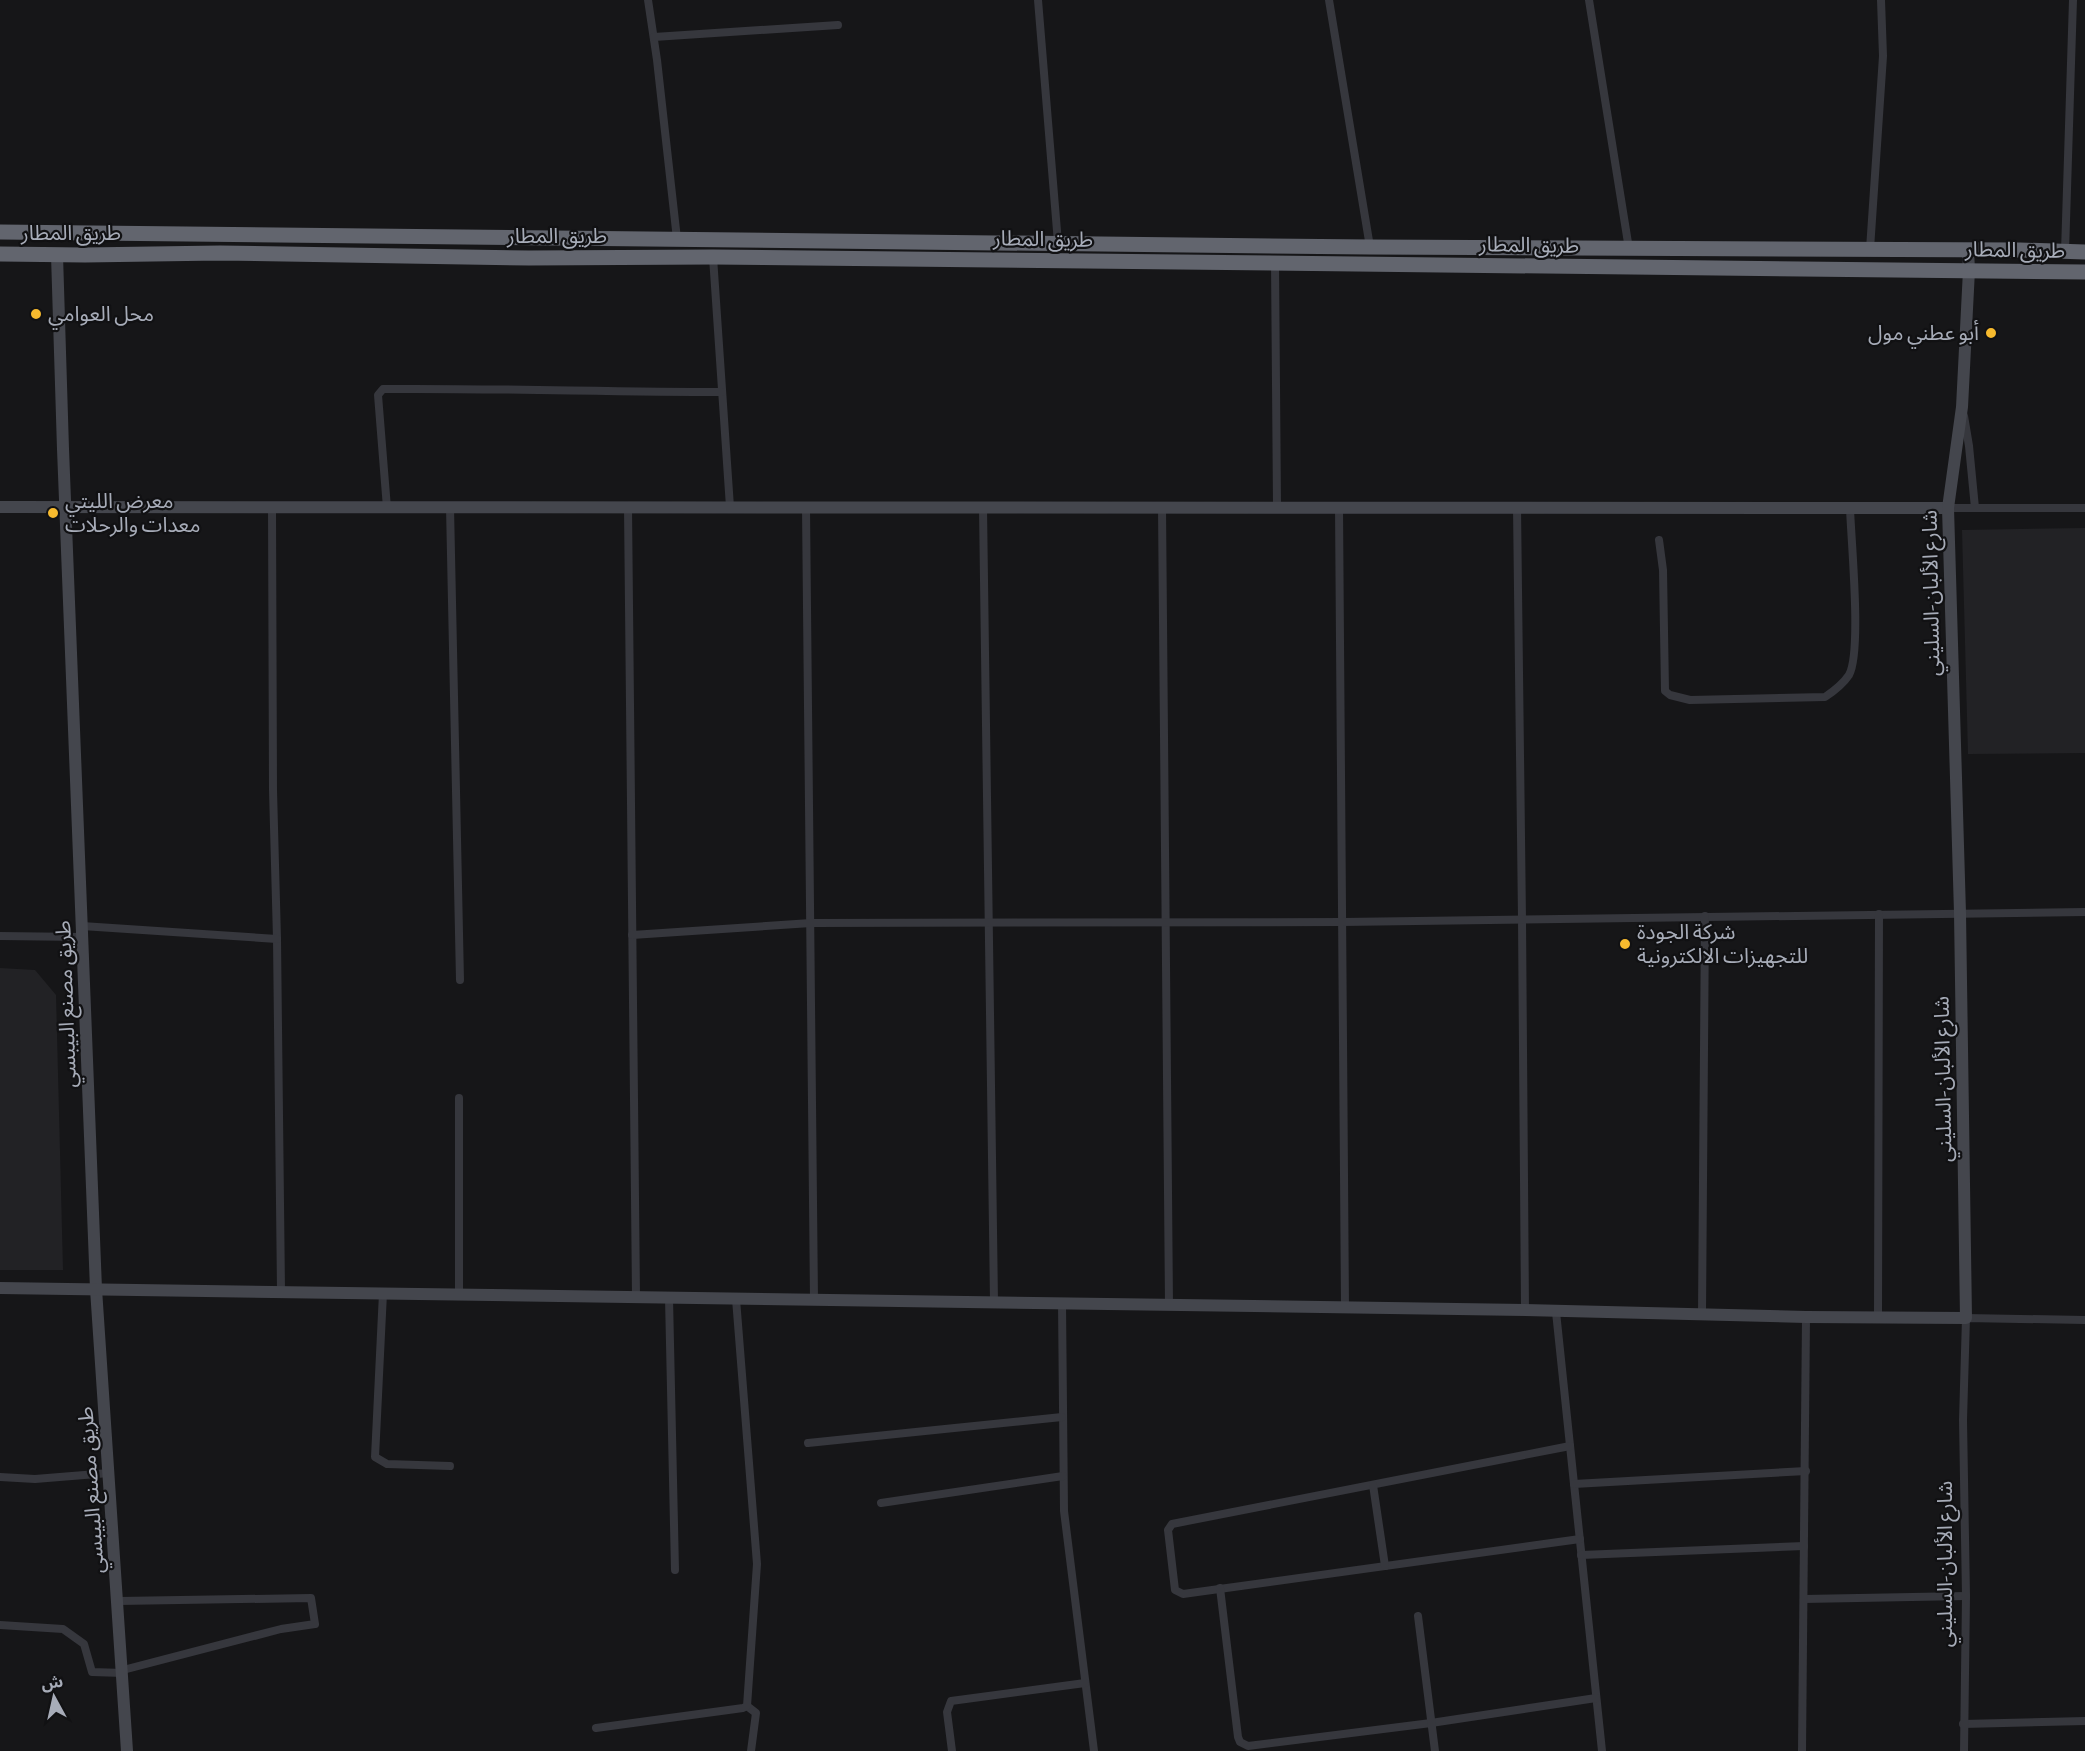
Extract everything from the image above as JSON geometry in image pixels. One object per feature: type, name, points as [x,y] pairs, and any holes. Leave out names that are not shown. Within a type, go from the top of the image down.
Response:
[{"type":"highway","name":"طريق المطار","points":[[0,232],[1370,247],[2085,252]]},
{"type":"highway","points":[[527,237],[529,258]]},
{"type":"highway","points":[[1161,244],[1163,262]]},
{"type":"highway","name":"طريق المطار","points":[[0,254],[264,253],[529,258],[713,257],[2085,272]]},
{"type":"street","points":[[648,0],[677,239]]},
{"type":"street","points":[[1038,0],[1058,243]]},
{"type":"street","points":[[1329,0],[1370,247]]},
{"type":"street","points":[[1589,0],[1629,249]]},
{"type":"street","points":[[1870,249],[1883,56],[1881,0]]},
{"type":"street","points":[[2065,252],[2073,0]]},
{"type":"street","points":[[654,37],[838,25]]},
{"type":"street","name":"شارع الألبان-السليني","points":[[1964,1751],[1966,1318],[1960,913],[1948,508],[1962,407],[1968,250]]},
{"type":"street","name":"طريق مصنع البيبسي","points":[[57,255],[96,1289],[127,1751]]},
{"type":"street","points":[[713,257],[730,507]]},
{"type":"street","points":[[1275,263],[1277,506]]},
{"type":"street","points":[[387,508],[378,395],[383,388],[722,392]]},
{"type":"street","name":"شارع الألبان-السليني","points":[[1962,407],[1969,446],[1975,508]]},
{"type":"street","points":[[0,507],[2085,508]]},
{"type":"street","points":[[450,507],[459,980]]},
{"type":"street","points":[[628,507],[636,1297]]},
{"type":"street","points":[[1162,507],[1169,1305]]},
{"type":"street","points":[[1339,507],[1345,1308]]},
{"type":"street","points":[[1517,507],[1525,1310]]},
{"type":"street","points":[[272,508],[273,790],[277,939],[280,1291]]},
{"type":"street","points":[[806,508],[814,1300]]},
{"type":"street","points":[[983,508],[994,1302]]},
{"type":"street","points":[[1659,540],[1663,570],[1665,691],[1690,700],[1825,697],[1838,688],[1850,674],[1855,646],[1850,508]]},
{"type":"street","points":[[632,935],[811,923],[1343,922],[2085,912]]},
{"type":"street","points":[[1878,1316],[1879,914]]},
{"type":"street","points":[[1702,1314],[1705,916]]},
{"type":"street","points":[[0,936],[82,932],[277,939]]},
{"type":"street","points":[[459,1098],[459,1294]]},
{"type":"street","points":[[0,1288],[2085,1320]]},
{"type":"street","points":[[383,1293],[375,1457],[387,1464],[450,1466]]},
{"type":"street","points":[[669,1298],[675,1570]]},
{"type":"street","points":[[736,1299],[757,1564],[747,1706]]},
{"type":"street","points":[[1062,1303],[1064,1511],[1094,1751]]},
{"type":"street","points":[[1556,1312],[1602,1751]]},
{"type":"street","points":[[1802,1751],[1806,1317]]},
{"type":"street","points":[[808,1443],[1062,1417]]},
{"type":"street","points":[[1570,1446],[1170,1525],[1168,1530],[1176,1590],[1183,1594],[1580,1539]]},
{"type":"street","points":[[1574,1484],[1806,1471]]},
{"type":"street","points":[[0,1477],[35,1479],[110,1473]]},
{"type":"street","points":[[881,1503],[1063,1476]]},
{"type":"street","points":[[1373,1485],[1385,1566]]},
{"type":"street","points":[[1581,1555],[1804,1546]]},
{"type":"street","points":[[1220,1588],[1238,1737],[1240,1742],[1253,1747],[1596,1698]]},
{"type":"street","points":[[1804,1599],[1966,1596]]},
{"type":"street","points":[[0,1625],[63,1629],[84,1644],[92,1672],[123,1672],[282,1629],[315,1624],[311,1598],[118,1601]]},
{"type":"street","points":[[1418,1616],[1435,1751]]},
{"type":"street","points":[[952,1751],[947,1712],[951,1701],[1085,1683]]},
{"type":"street","points":[[596,1728],[747,1706]]},
{"type":"street","points":[[747,1706],[756,1713],[751,1751]]},
{"type":"street","points":[[1963,1724],[2085,1721]]},
{"type":"shaded area","points":[[2085,528],[2085,753],[1968,754],[1962,530]]},
{"type":"shaded area","points":[[0,968],[35,970],[56,995],[63,1270],[0,1270]]},
{"type":"place","name":"محل العوامي","points":[[36,314]]},
{"type":"place","name":"أبو عطني مول","points":[[1991,333]]},
{"type":"place","name":"معرض الليتي معدات والرحلات","points":[[53,513]]},
{"type":"place","name":"شركة الجودة للتجهيزات الالكترونية","points":[[1625,944]]}]
